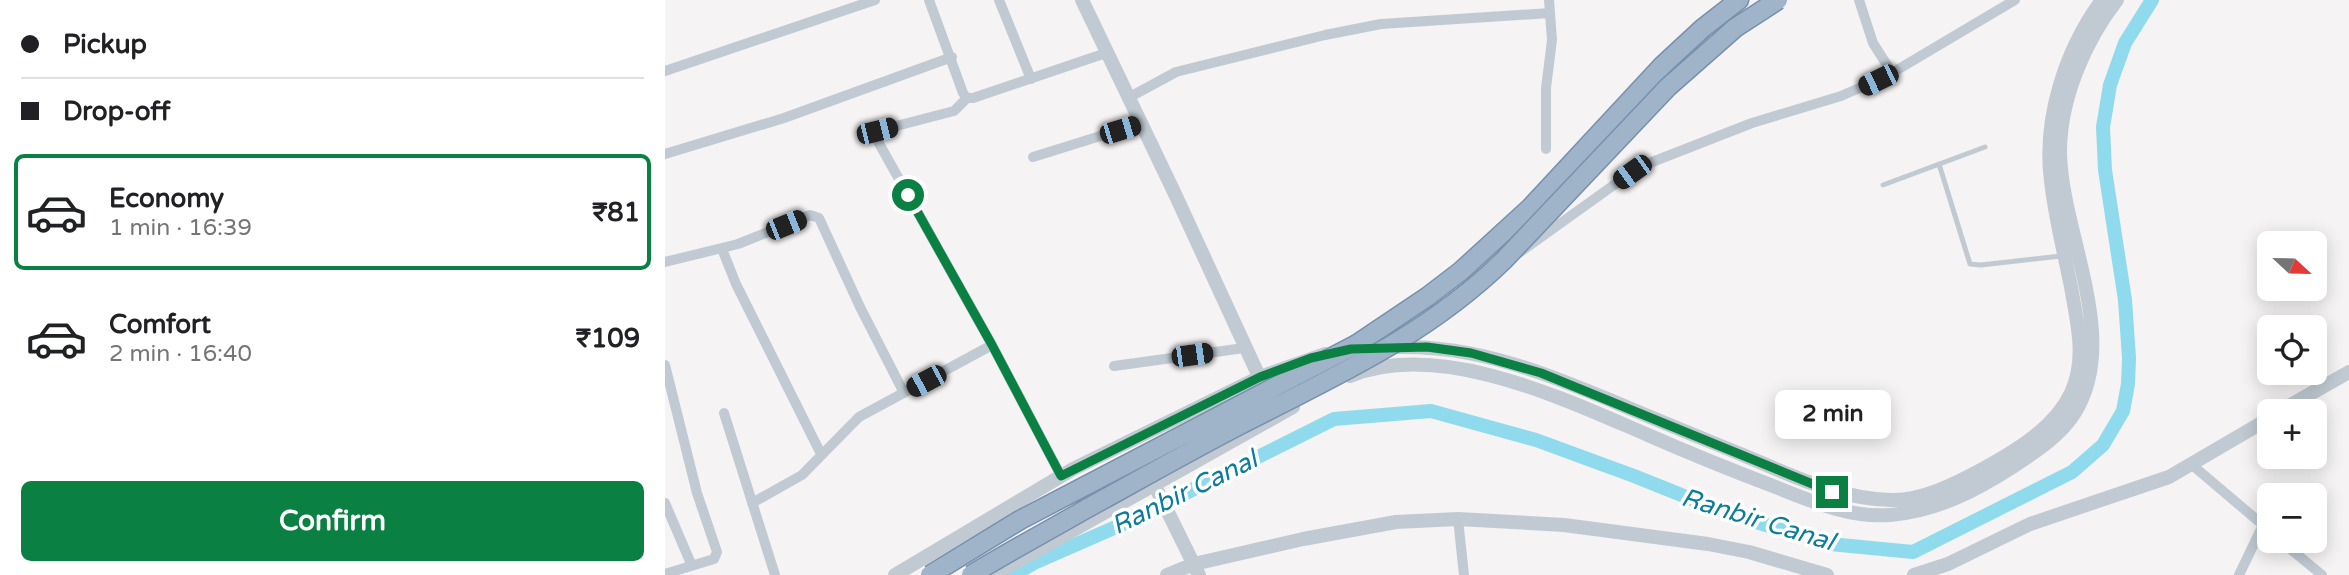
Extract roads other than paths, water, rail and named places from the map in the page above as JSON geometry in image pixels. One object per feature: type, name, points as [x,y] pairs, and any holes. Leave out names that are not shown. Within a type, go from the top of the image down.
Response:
[{"type":"highway","points":[[930,575],[1020,520],[1357,344],[1427,297],[1461,271],[1529,208],[1663,65],[1703,27],[1739,0]]},
{"type":"highway","points":[[971,575],[1143,477],[1331,379],[1431,321],[1477,287],[1668,87],[1735,28],[1778,0]]},
{"type":"street","points":[[665,71],[875,0]]},
{"type":"street","points":[[929,0],[967,98],[973,99],[1106,53]]},
{"type":"street","points":[[999,0],[1031,79]]},
{"type":"street","points":[[1082,0],[1260,377],[1275,417]]},
{"type":"street","points":[[1546,149],[1546,88],[1552,40],[1549,0]]},
{"type":"street","points":[[1859,0],[1868,32],[1892,73]]},
{"type":"street","points":[[993,575],[1155,487],[1396,347],[1505,263],[1632,172],[1752,122],[1841,96],[1892,73],[2015,0]]},
{"type":"street","points":[[895,575],[1061,476],[1260,377],[1334,352],[1427,347],[1471,353],[1531,370],[1832,492],[1893,500],[1932,493],[1979,471],[2032,438],[2048,424],[2066,402],[2075,381],[2081,349],[2051,179],[2052,129],[2063,77],[2084,27],[2102,0]]},
{"type":"street","points":[[1351,375],[1390,365],[1453,367],[1508,379],[1819,504],[1857,514],[1907,513],[1945,504],[2016,464],[2064,427],[2078,407],[2088,378],[2093,339],[2079,257],[2064,193],[2060,155],[2061,131],[2080,65],[2102,21],[2117,0]]},
{"type":"street","points":[[1128,98],[1176,72],[1325,35],[1381,24],[1550,13]]},
{"type":"street","points":[[665,153],[784,118],[952,57]]},
{"type":"street","points":[[967,98],[954,110],[877,131],[875,135],[992,345],[1061,476]]},
{"type":"street","points":[[1033,157],[1142,123]]},
{"type":"street","points":[[665,262],[722,249],[816,215],[820,218],[860,307],[904,393]]},
{"type":"street","points":[[722,249],[736,284],[821,454]]},
{"type":"street","points":[[752,503],[802,475],[859,417],[992,345]]},
{"type":"street","points":[[1114,366],[1244,348]]},
{"type":"street","points":[[665,365],[697,494],[717,552],[714,559],[665,574]]},
{"type":"street","points":[[2301,399],[2349,372]]},
{"type":"street","points":[[725,413],[775,575]]},
{"type":"street","points":[[1915,575],[1948,564],[2030,524],[2169,477],[2257,426]]},
{"type":"street","points":[[2191,464],[2257,520]]},
{"type":"street","points":[[1155,487],[1197,570]]},
{"type":"street","points":[[665,503],[696,565],[707,575]]},
{"type":"street","points":[[1458,519],[1464,575]]},
{"type":"street","points":[[1167,575],[1197,570],[1303,539],[1396,522],[1458,519],[1564,525],[1708,544],[1749,552],[1821,574]]},
{"type":"street","points":[[2239,575],[2257,544]]},
{"type":"street","points":[[2295,553],[2322,575]]},
{"type":"lane","points":[[1883,185],[1985,147]]},
{"type":"lane","points":[[1939,164],[1971,264],[2065,255]]},
{"type":"waterway","name":"Ranbir Canal","points":[[1013,575],[1036,562],[1132,520],[1334,419],[1431,411],[1536,440],[1729,514],[1830,544],[1913,552],[2072,472],[2103,445],[2123,411],[2128,384],[2125,300],[2105,170],[2103,127],[2110,85],[2125,43],[2152,0]]}]
